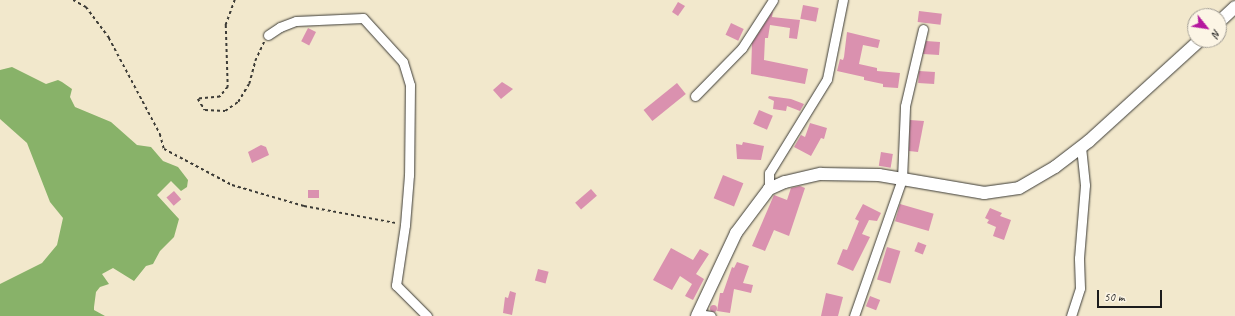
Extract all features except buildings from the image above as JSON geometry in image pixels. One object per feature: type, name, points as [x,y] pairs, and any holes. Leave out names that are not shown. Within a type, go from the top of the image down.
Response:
[{"type":"street","points":[[695,96],[742,48],[772,0]]},
{"type":"street","points":[[769,189],[769,173],[827,79],[843,0]]},
{"type":"street","points":[[1227,15],[1235,8]]},
{"type":"street","points":[[268,36],[280,27],[296,21],[357,16],[363,18],[397,52],[403,62],[410,85],[405,225],[396,285],[427,316]]},
{"type":"street","points":[[854,316],[858,299],[890,220],[902,179],[905,106],[923,29]]},
{"type":"street","points":[[711,316],[698,315],[736,233],[769,189],[785,182],[821,174],[879,175],[984,194],[1001,192],[1036,180],[1081,148],[1191,48]]},
{"type":"street","points":[[1071,316],[1080,288],[1079,258],[1085,185],[1081,148]]},
{"type":"path","points":[[73,0],[86,7],[109,38],[160,134],[164,149],[232,185],[304,206],[405,225]]},
{"type":"path","points":[[235,0],[226,25],[228,87],[220,97],[198,100],[205,110],[224,111],[238,102],[249,84],[255,61],[268,36]]},
{"type":"green space","points":[[12,67],[46,84],[58,80],[62,82],[72,89],[70,97],[75,107],[111,122],[137,145],[151,147],[163,161],[178,167],[188,180],[187,187],[181,191],[171,181],[157,195],[179,219],[174,237],[160,251],[153,264],[146,266],[134,281],[113,268],[102,274],[109,284],[100,287],[96,292],[94,310],[105,316],[0,316],[0,284],[42,263],[57,245],[63,218],[50,202],[27,143],[0,119],[0,70]]}]
